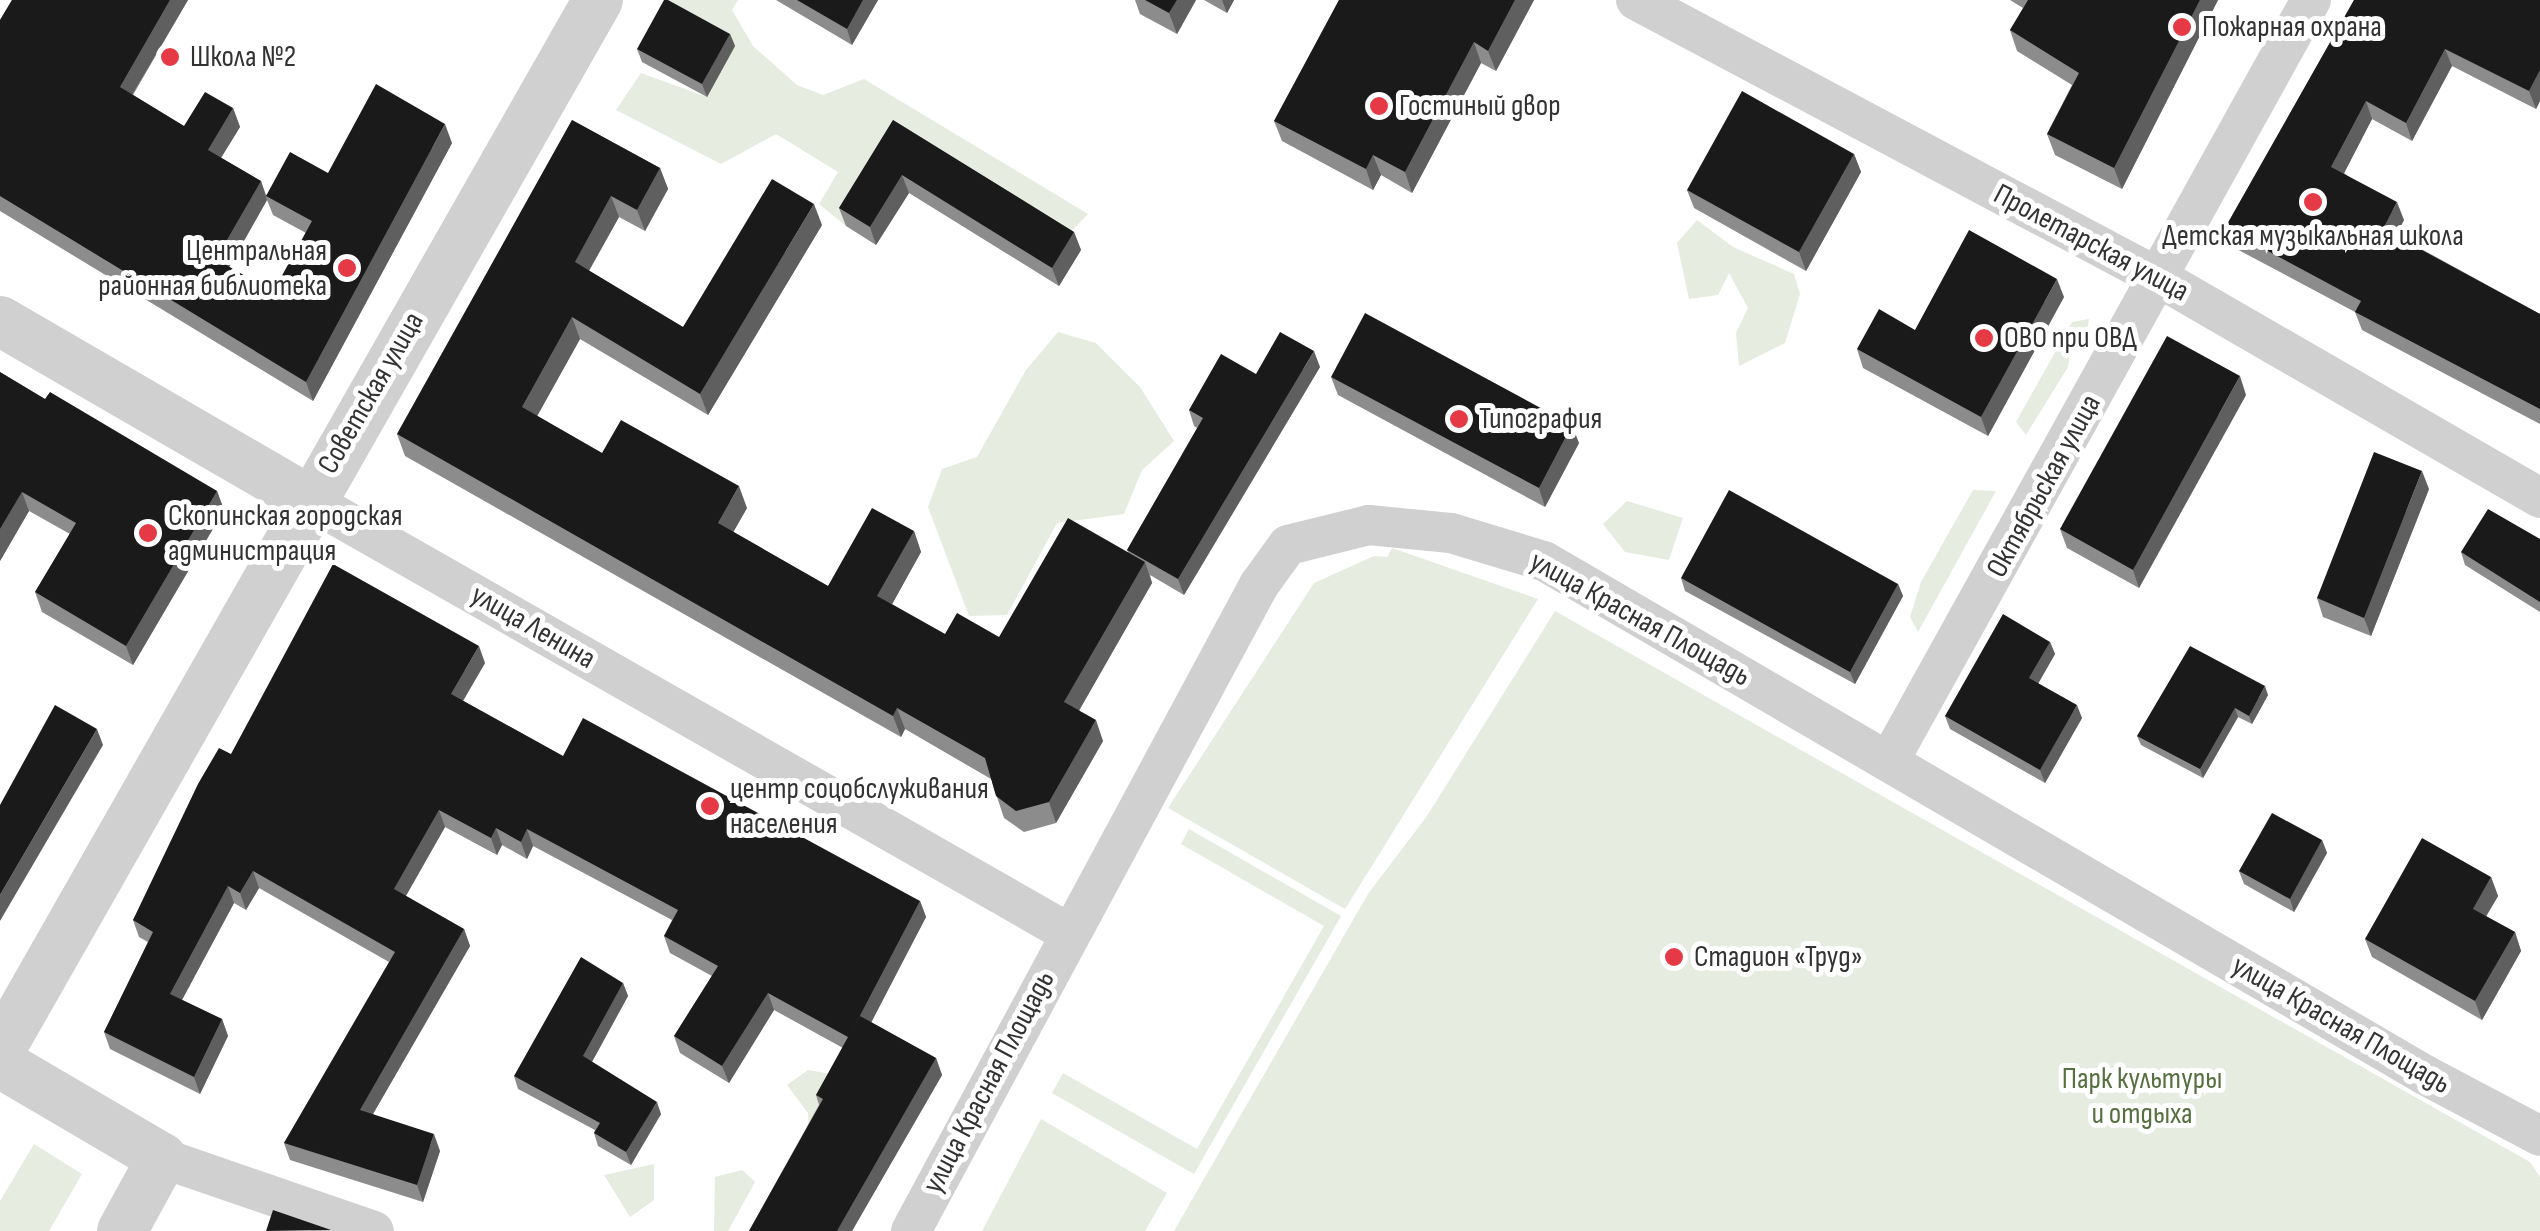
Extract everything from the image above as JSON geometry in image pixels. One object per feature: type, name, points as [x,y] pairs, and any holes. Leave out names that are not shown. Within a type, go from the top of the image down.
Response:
[{"type":"street","name":"Советская улица","points":[[0,1050],[309,500],[598,0]]},
{"type":"street","name":"Пролетарская улица","points":[[1636,0],[2161,279],[2540,498]]},
{"type":"street","name":"Октябрьская улица","points":[[1890,761],[2161,279],[2311,0]]},
{"type":"street","name":"улица Ленина","points":[[0,321],[1067,932]]},
{"type":"street","name":"улица Красная Площадь","points":[[910,1231],[1067,932],[1288,545],[1369,526],[1451,533],[1544,560],[2540,1136]]},
{"type":"street","points":[[0,1063],[162,1158],[374,1231]]},
{"type":"street","points":[[122,1231],[162,1158]]},
{"type":"green space","points":[[669,0],[738,0],[732,10],[753,46],[797,85],[823,95],[864,79],[1088,214],[1063,240],[900,139],[846,226],[819,204],[838,172],[776,134],[721,164],[616,110],[641,73],[707,97]]},
{"type":"green space","points":[[1697,220],[1733,247],[1794,274],[1800,294],[1785,343],[1739,366],[1736,333],[1748,308],[1729,273],[1718,295],[1689,299],[1677,243]]},
{"type":"green space","points":[[2089,319],[2085,341],[2071,343],[2068,367],[2026,435],[2016,422],[2072,322]]},
{"type":"green space","points":[[1058,332],[1096,343],[1140,387],[1174,441],[1142,470],[1124,514],[1057,523],[1007,615],[969,616],[928,507],[942,469],[977,457],[1026,370]]},
{"type":"green space","points":[[1973,490],[1996,491],[1918,632],[1910,617],[1921,582]]},
{"type":"green space","points":[[1627,501],[1683,518],[1669,560],[1625,552],[1603,524]]},
{"type":"green space","points":[[1392,548],[1538,599],[1345,909],[1168,808],[1314,583],[1374,556],[1387,557]]},
{"type":"green space","name":"Парк культуры и отдыха","points":[[1555,611],[2530,1162],[2540,1177],[2540,1231],[1174,1231],[1368,894],[1427,816]]},
{"type":"green space","points":[[1189,829],[1341,916],[1194,1174],[1052,1093],[1063,1073],[1197,1149],[1324,926],[1181,844]]},
{"type":"green space","points":[[808,1070],[842,1076],[822,1112],[897,1155],[872,1186],[810,1154],[808,1113],[787,1085]]},
{"type":"green space","points":[[1041,1119],[1167,1193],[1145,1231],[982,1231]]},
{"type":"green space","points":[[34,1144],[82,1174],[49,1231],[0,1231],[0,1201]]},
{"type":"green space","points":[[654,1164],[654,1200],[630,1217],[604,1175]]},
{"type":"green space","points":[[742,1170],[755,1182],[728,1231],[714,1231],[715,1177]]},
{"type":"building","points":[[12,0],[170,0],[120,87],[184,126],[205,92],[233,108],[208,150],[261,181],[216,259],[273,292],[312,221],[266,196],[290,152],[328,173],[376,84],[445,124],[306,382],[0,196],[0,20]]},
{"type":"building","points":[[664,0],[730,34],[702,84],[637,49]]},
{"type":"building","points":[[797,0],[863,0],[847,29]]},
{"type":"building","points":[[1145,0],[1177,0],[1169,13]]},
{"type":"building","name":"Гостиный двор","points":[[1339,0],[1515,0],[1488,51],[1474,42],[1405,172],[1373,155],[1366,169],[1274,121]]},
{"type":"building","points":[[2028,0],[2200,0],[2114,168],[2047,134],[2079,73],[2010,30]]},
{"type":"building","points":[[2354,0],[2540,0],[2540,70],[2529,91],[2445,49],[2406,123],[2366,101],[2331,167],[2397,202],[2383,229],[2540,314],[2540,409],[2355,312],[2361,301],[2225,228]]},
{"type":"building","points":[[1742,91],[1854,154],[1799,252],[1687,190]]},
{"type":"building","points":[[572,120],[660,168],[637,210],[611,196],[575,262],[683,327],[772,179],[814,204],[700,394],[572,317],[522,407],[602,453],[621,420],[739,486],[718,523],[828,586],[872,508],[914,531],[877,596],[945,634],[957,613],[999,637],[1068,518],[1145,562],[1064,702],[1096,720],[1049,802],[1016,811],[996,796],[985,758],[897,708],[893,716],[397,434]]},
{"type":"building","points":[[893,120],[1074,232],[1052,268],[902,175],[870,227],[839,208]]},
{"type":"building","name":"ОВО при ОВД","points":[[1969,230],[2057,279],[1981,417],[1857,349],[1879,309],[1915,330]]},
{"type":"building","name":"Типография","points":[[1365,313],[1572,425],[1539,488],[1331,377]]},
{"type":"building","points":[[1280,332],[1314,351],[1178,579],[1127,550],[1203,418],[1189,410],[1221,354],[1256,374]]},
{"type":"building","points":[[2167,336],[2240,376],[2133,570],[2060,529]]},
{"type":"building","name":"Скопинская городская администрация","points":[[0,372],[45,399],[50,392],[217,491],[126,646],[35,592],[76,523],[22,492],[0,529]]},
{"type":"building","points":[[2374,452],[2422,471],[2364,618],[2317,598]]},
{"type":"building","points":[[1729,490],[1898,584],[1850,672],[1681,578]]},
{"type":"building","points":[[2488,509],[2540,539],[2540,602],[2461,552]]},
{"type":"building","points":[[333,564],[479,646],[451,694],[563,756],[583,718],[920,901],[852,1031],[860,1016],[936,1058],[837,1231],[749,1231],[823,1099],[816,1095],[848,1037],[768,993],[722,1066],[674,1036],[718,966],[664,936],[678,910],[527,829],[521,842],[496,828],[491,838],[439,810],[394,889],[464,929],[360,1110],[434,1134],[417,1185],[284,1143],[395,952],[253,871],[240,893],[228,886],[170,994],[222,1019],[194,1077],[104,1032],[153,932],[133,920],[198,784],[219,748],[231,754]]},
{"type":"building","points":[[2003,614],[2050,642],[2029,678],[2077,705],[2040,770],[1945,716]]},
{"type":"building","points":[[2190,646],[2265,686],[2249,716],[2235,708],[2200,769],[2137,736]]},
{"type":"building","points":[[55,705],[97,729],[0,895],[0,805]]},
{"type":"building","points":[[2272,813],[2322,840],[2290,899],[2239,871]]},
{"type":"building","points":[[2422,838],[2491,877],[2473,909],[2515,932],[2475,1001],[2365,939]]},
{"type":"building","points":[[581,957],[623,983],[583,1056],[657,1102],[626,1152],[594,1133],[600,1123],[514,1076]]},
{"type":"building","points":[[273,1210],[331,1230],[266,1231]]},
{"type":"place","name":"Пожарная охрана","points":[[2182,27]]},
{"type":"place","name":"Школа №2","points":[[170,57]]},
{"type":"place","name":"Гостиный двор","points":[[1379,106]]},
{"type":"place","name":"Детская музыкальная школа","points":[[2313,202]]},
{"type":"place","name":"Центральная районная библиотека","points":[[347,268]]},
{"type":"place","name":"ОВО при ОВД","points":[[1984,338]]},
{"type":"place","name":"Типография","points":[[1459,419]]},
{"type":"place","name":"Скопинская городская администрация","points":[[148,533]]},
{"type":"place","name":"центр соцобслуживания населения","points":[[710,806]]},
{"type":"place","name":"Стадион «Труд»","points":[[1674,957]]}]
